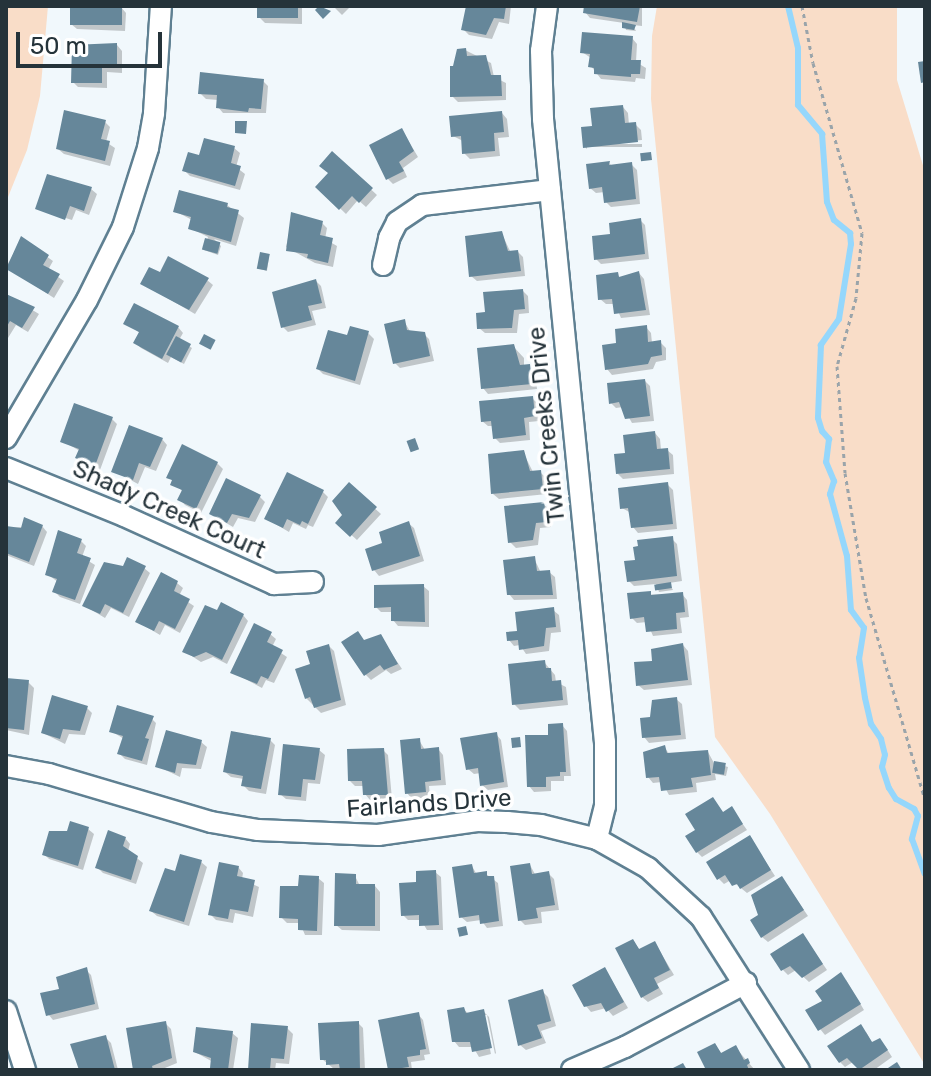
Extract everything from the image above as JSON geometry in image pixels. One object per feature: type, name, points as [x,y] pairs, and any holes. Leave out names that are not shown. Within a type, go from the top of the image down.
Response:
[{"type":"street","points":[[6,438],[87,300],[123,227],[148,148],[154,113],[161,6]]},
{"type":"street","name":"Twin Creeks Drive","points":[[547,6],[541,79],[605,742],[605,806],[597,839]]},
{"type":"street","points":[[383,265],[389,238],[397,222],[422,205],[550,190]]},
{"type":"street","name":"Shady Creek Court","points":[[6,468],[124,516],[274,584],[313,582]]},
{"type":"street","name":"Fairlands Drive","points":[[6,766],[49,774],[198,819],[258,830],[378,835],[477,821],[541,825],[597,839],[648,868],[701,917],[799,1070]]},
{"type":"street","points":[[572,1070],[625,1047],[746,983]]},
{"type":"street","points":[[6,1011],[25,1070]]},
{"type":"path","points":[[802,6],[813,63],[862,233],[856,298],[837,366],[845,473],[866,598],[925,800]]},
{"type":"shaded area","points":[[6,6],[48,6],[40,96],[27,150],[6,202]]},
{"type":"shaded area","points":[[657,6],[897,6],[897,80],[925,172],[925,1065],[770,814],[715,737],[651,99],[652,36]]},
{"type":"building","points":[[70,6],[122,6],[122,25],[70,25]]},
{"type":"building","points":[[257,6],[298,6],[298,18],[257,18]]},
{"type":"building","points":[[319,6],[331,11],[323,19],[315,10]]},
{"type":"building","points":[[466,6],[506,6],[504,19],[494,18],[486,35],[461,30]]},
{"type":"building","points":[[584,6],[640,6],[637,22],[583,13]]},
{"type":"building","points":[[622,22],[636,25],[634,30],[622,28]]},
{"type":"building","points":[[582,32],[633,36],[631,60],[641,60],[640,74],[631,74],[631,77],[594,74],[594,68],[588,67],[590,54],[580,53]]},
{"type":"building","points":[[117,43],[117,68],[102,68],[102,83],[71,83],[72,45]]},
{"type":"building","points":[[466,48],[467,56],[486,55],[491,75],[501,75],[502,96],[450,97],[450,66],[453,66],[457,49]]},
{"type":"building","points":[[925,61],[925,82],[921,83],[918,62]]},
{"type":"building","points":[[200,72],[264,79],[261,109],[249,108],[248,112],[216,108],[217,95],[198,94]]},
{"type":"building","points":[[623,105],[625,123],[636,122],[638,142],[583,148],[581,127],[592,126],[590,108]]},
{"type":"building","points":[[64,110],[106,120],[101,139],[110,141],[105,161],[56,149]]},
{"type":"building","points":[[502,111],[504,132],[494,133],[495,151],[462,154],[461,136],[451,137],[449,116]]},
{"type":"building","points":[[235,121],[247,121],[246,134],[235,133]]},
{"type":"building","points":[[402,128],[414,151],[399,162],[404,171],[386,180],[369,145]]},
{"type":"building","points":[[204,138],[235,146],[231,163],[241,166],[235,186],[182,171],[188,152],[199,155]]},
{"type":"building","points":[[332,151],[373,188],[359,203],[352,196],[339,210],[315,187],[328,173],[319,166]]},
{"type":"building","points":[[651,152],[652,160],[641,161],[640,153]]},
{"type":"building","points":[[610,161],[609,165],[632,162],[636,199],[604,203],[602,187],[589,189],[586,164]]},
{"type":"building","points":[[47,174],[92,187],[84,211],[70,206],[65,220],[35,209]]},
{"type":"building","points":[[179,190],[228,203],[227,207],[239,210],[231,242],[188,229],[191,217],[173,212]]},
{"type":"building","points":[[291,212],[323,221],[320,235],[333,238],[328,263],[307,258],[308,254],[286,251]]},
{"type":"building","points":[[641,218],[645,254],[594,260],[592,236],[610,234],[609,223]]},
{"type":"building","points":[[502,231],[508,251],[518,250],[521,271],[469,277],[465,236]]},
{"type":"building","points":[[21,236],[49,255],[43,265],[60,274],[48,294],[6,269]]},
{"type":"building","points":[[205,238],[220,242],[217,254],[202,250]]},
{"type":"building","points":[[260,252],[270,254],[267,271],[257,269]]},
{"type":"building","points":[[168,256],[209,278],[189,310],[140,284],[149,267],[160,272]]},
{"type":"building","points":[[639,271],[646,310],[614,314],[612,299],[598,300],[596,275],[618,272],[619,277]]},
{"type":"building","points":[[316,279],[322,303],[308,306],[312,320],[281,328],[272,292]]},
{"type":"building","points":[[523,289],[525,309],[514,310],[512,328],[477,329],[476,313],[485,312],[483,292]]},
{"type":"building","points":[[6,294],[35,307],[22,328],[10,321],[6,328]]},
{"type":"building","points":[[134,303],[179,326],[162,359],[133,343],[139,332],[123,324]]},
{"type":"building","points":[[405,319],[407,330],[425,332],[430,356],[393,364],[384,324]]},
{"type":"building","points":[[647,325],[648,342],[661,340],[662,355],[651,357],[648,364],[605,370],[602,345],[616,343],[615,329]]},
{"type":"building","points":[[350,326],[369,331],[355,381],[316,369],[328,330],[347,335]]},
{"type":"building","points":[[204,334],[216,340],[211,350],[199,344]]},
{"type":"building","points":[[176,336],[191,344],[181,363],[166,355]]},
{"type":"building","points":[[514,344],[520,365],[530,364],[532,384],[481,389],[477,348]]},
{"type":"building","points":[[645,379],[650,416],[625,419],[619,402],[609,404],[607,383]]},
{"type":"building","points":[[533,396],[535,416],[524,418],[526,435],[493,439],[491,421],[481,422],[479,401]]},
{"type":"building","points":[[74,403],[113,417],[95,466],[75,458],[79,449],[60,442]]},
{"type":"building","points":[[129,425],[163,438],[150,467],[139,463],[133,480],[111,472]]},
{"type":"building","points":[[655,431],[657,449],[668,448],[670,469],[616,474],[614,454],[625,453],[623,435]]},
{"type":"building","points":[[415,438],[419,449],[411,452],[407,441]]},
{"type":"building","points":[[182,444],[218,462],[196,509],[177,500],[182,490],[170,485],[172,480],[166,478]]},
{"type":"building","points":[[524,450],[530,471],[541,470],[543,489],[491,494],[488,454]]},
{"type":"building","points":[[287,472],[324,490],[308,524],[302,521],[300,525],[287,519],[283,528],[264,519]]},
{"type":"building","points":[[226,478],[261,495],[249,518],[232,514],[227,523],[209,514]]},
{"type":"building","points":[[349,482],[377,507],[350,537],[335,523],[342,515],[332,501]]},
{"type":"building","points":[[668,482],[673,524],[631,528],[628,508],[620,509],[618,488]]},
{"type":"building","points":[[544,502],[547,522],[536,523],[533,540],[508,543],[504,506]]},
{"type":"building","points":[[24,517],[43,525],[29,562],[6,553],[6,526],[21,528]]},
{"type":"building","points":[[409,521],[420,556],[372,571],[365,549],[382,543],[379,532]]},
{"type":"building","points":[[58,530],[82,539],[77,553],[91,558],[75,600],[52,592],[57,579],[45,575]]},
{"type":"building","points":[[673,536],[677,576],[627,582],[624,561],[635,560],[633,547],[638,546],[637,540]]},
{"type":"building","points":[[535,556],[537,571],[550,570],[553,595],[507,595],[503,560]]},
{"type":"building","points":[[127,557],[146,566],[123,613],[105,604],[100,614],[82,606],[104,562],[123,566]]},
{"type":"building","points":[[161,572],[178,581],[174,591],[190,599],[175,629],[159,621],[154,631],[135,622]]},
{"type":"building","points":[[671,582],[672,588],[655,591],[654,585]]},
{"type":"building","points":[[424,584],[425,622],[391,621],[391,607],[374,608],[374,585]]},
{"type":"building","points":[[651,591],[651,595],[683,592],[685,612],[676,613],[677,629],[646,632],[644,617],[630,619],[627,593]]},
{"type":"building","points":[[221,602],[244,614],[222,660],[206,652],[194,657],[182,652],[205,605],[217,610]]},
{"type":"building","points":[[554,607],[556,627],[546,628],[544,646],[519,650],[518,640],[507,641],[506,632],[517,631],[515,612]]},
{"type":"building","points":[[254,623],[272,632],[267,642],[283,650],[268,679],[261,676],[257,684],[230,673]]},
{"type":"building","points":[[358,631],[364,640],[381,634],[398,664],[384,670],[380,665],[364,676],[341,642]]},
{"type":"building","points":[[683,643],[688,680],[636,686],[634,662],[652,661],[651,649]]},
{"type":"building","points":[[329,644],[341,700],[314,708],[310,697],[305,699],[295,669],[310,664],[306,651]]},
{"type":"building","points":[[545,660],[546,668],[551,668],[552,681],[561,680],[563,700],[512,705],[508,664]]},
{"type":"building","points":[[6,678],[29,680],[24,730],[6,728]]},
{"type":"building","points":[[52,695],[88,706],[80,731],[63,729],[60,739],[41,733]]},
{"type":"building","points":[[677,697],[681,735],[642,738],[640,718],[650,717],[652,700]]},
{"type":"building","points":[[117,705],[154,716],[145,738],[149,739],[142,761],[117,754],[123,736],[109,732]]},
{"type":"building","points":[[563,723],[566,772],[560,772],[560,776],[546,777],[546,787],[527,787],[525,735],[548,735],[548,724]]},
{"type":"building","points":[[166,730],[202,740],[196,765],[177,763],[175,773],[155,767]]},
{"type":"building","points":[[231,731],[271,738],[261,789],[241,786],[243,776],[223,772]]},
{"type":"building","points":[[497,732],[504,782],[480,786],[478,768],[466,770],[460,738]]},
{"type":"building","points":[[520,737],[521,747],[512,748],[511,738]]},
{"type":"building","points":[[420,738],[421,749],[439,747],[441,780],[425,782],[426,792],[405,794],[400,740]]},
{"type":"building","points":[[283,744],[320,748],[315,780],[303,779],[301,797],[278,795]]},
{"type":"building","points":[[665,745],[667,753],[708,750],[711,775],[691,778],[693,787],[661,791],[659,777],[646,778],[643,752]]},
{"type":"building","points":[[384,748],[388,795],[363,795],[362,781],[348,781],[347,749]]},
{"type":"building","points":[[714,761],[726,763],[724,775],[712,773]]},
{"type":"building","points":[[713,797],[723,812],[732,806],[743,824],[696,853],[685,836],[695,830],[685,814]]},
{"type":"building","points":[[70,821],[89,827],[78,866],[42,855],[49,831],[67,831]]},
{"type":"building","points":[[108,830],[126,837],[123,846],[138,856],[131,880],[95,868]]},
{"type":"building","points":[[750,835],[771,870],[740,889],[737,884],[732,886],[725,875],[717,880],[706,862]]},
{"type":"building","points":[[180,854],[202,860],[184,922],[149,911],[165,868],[175,871]]},
{"type":"building","points":[[219,862],[239,866],[237,876],[255,880],[248,912],[230,909],[228,919],[208,915]]},
{"type":"building","points":[[530,863],[532,874],[549,871],[555,905],[536,908],[538,918],[518,921],[510,866]]},
{"type":"building","points":[[472,864],[474,873],[487,871],[487,876],[494,876],[499,921],[480,924],[479,915],[459,918],[452,867]]},
{"type":"building","points":[[436,870],[439,925],[419,926],[419,915],[401,916],[399,883],[416,882],[416,871]]},
{"type":"building","points":[[335,873],[356,874],[356,884],[375,884],[375,926],[334,926]]},
{"type":"building","points":[[299,875],[319,876],[317,931],[298,930],[298,919],[279,918],[280,886],[298,886]]},
{"type":"building","points":[[782,876],[804,910],[761,938],[750,920],[758,915],[751,895]]},
{"type":"building","points":[[466,926],[468,935],[459,937],[457,928]]},
{"type":"building","points":[[803,933],[823,964],[802,978],[790,966],[781,971],[770,954]]},
{"type":"building","points":[[633,939],[639,949],[655,941],[670,970],[654,978],[659,988],[641,998],[615,948]]},
{"type":"building","points":[[87,967],[95,1004],[46,1016],[40,993],[59,989],[56,977]]},
{"type":"building","points":[[605,967],[624,1002],[606,1012],[601,1003],[584,1007],[572,985]]},
{"type":"building","points":[[841,972],[861,1004],[818,1031],[805,1010],[822,1001],[815,991]]},
{"type":"building","points":[[543,989],[551,1021],[537,1025],[542,1038],[518,1046],[508,1000]]},
{"type":"building","points":[[464,1007],[466,1013],[484,1009],[492,1048],[472,1052],[470,1042],[452,1042],[447,1010]]},
{"type":"building","points":[[419,1012],[426,1049],[420,1050],[420,1055],[407,1057],[409,1067],[388,1070],[378,1020]]},
{"type":"building","points":[[166,1021],[172,1058],[152,1066],[153,1070],[133,1070],[126,1028]]},
{"type":"building","points":[[359,1021],[360,1070],[340,1070],[339,1064],[326,1065],[326,1060],[320,1060],[318,1023]]},
{"type":"building","points":[[251,1023],[288,1026],[284,1059],[271,1058],[270,1070],[248,1070]]},
{"type":"building","points":[[861,1024],[872,1042],[880,1038],[888,1050],[859,1070],[847,1058],[839,1063],[827,1046]]},
{"type":"building","points":[[196,1027],[233,1031],[228,1070],[210,1068],[211,1058],[193,1052]]},
{"type":"building","points":[[106,1035],[115,1070],[79,1070],[70,1044]]},
{"type":"building","points":[[715,1043],[721,1053],[736,1045],[744,1060],[748,1058],[749,1070],[706,1070],[697,1052]]},
{"type":"building","points":[[897,1062],[902,1070],[885,1070]]},
{"type":"building","points":[[683,1063],[687,1070],[669,1070]]},
{"type":"waterway","points":[[788,6],[798,48],[798,105],[822,134],[827,202],[834,220],[850,233],[851,244],[839,319],[821,345],[818,418],[822,431],[829,439],[826,462],[834,481],[830,494],[847,556],[851,610],[864,628],[859,658],[871,724],[881,739],[885,755],[882,767],[889,788],[896,799],[914,809],[918,816],[912,839],[925,874]]}]
